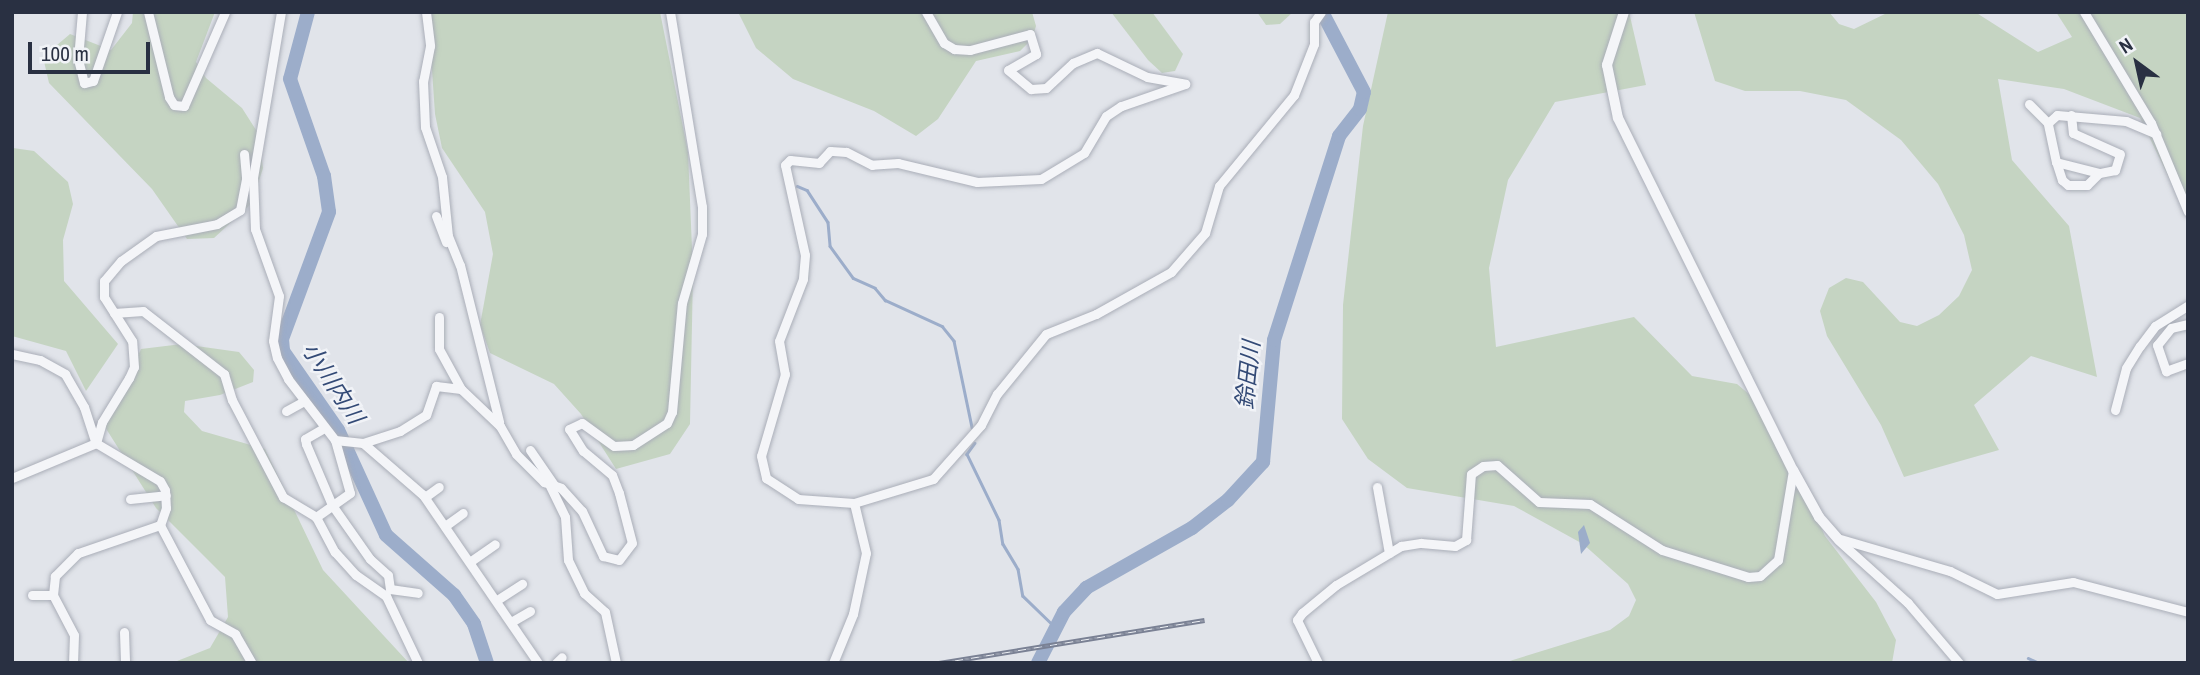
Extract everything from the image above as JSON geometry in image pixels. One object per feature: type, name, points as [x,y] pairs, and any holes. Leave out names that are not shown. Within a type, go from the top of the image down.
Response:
[{"type":"street","points":[[82,12],[78,59],[84,83],[93,81],[117,12]]},
{"type":"street","points":[[148,12],[169,97],[174,106],[184,106],[225,12]]},
{"type":"street","points":[[96,443],[102,422],[134,367],[132,341],[104,297],[104,281],[121,261],[167,230],[217,224],[240,209],[249,177],[281,12]]},
{"type":"street","points":[[426,12],[430,46],[424,81],[425,127],[442,177],[453,247],[500,426],[516,454],[582,511],[603,556],[619,560],[629,553],[632,543],[612,475],[583,451],[569,429],[582,423],[614,446],[633,445],[667,423],[672,412],[682,303],[702,234],[702,207],[670,12]]},
{"type":"street","points":[[926,12],[944,43],[954,49],[970,50],[1030,34],[1038,49],[1036,54],[1007,70],[1031,89],[1046,88],[1073,63],[1097,53],[1147,77],[1185,85],[1121,106],[1106,116],[1084,153],[1041,179],[977,182],[898,163],[872,165],[846,152],[830,151],[819,163],[790,160],[785,165],[805,256],[803,279],[779,341],[786,367],[762,467],[766,478],[798,499],[854,503],[933,479],[981,425],[997,394],[1046,334],[1149,286],[1185,258],[1205,233],[1219,186],[1294,95],[1314,44],[1314,22],[1321,12]]},
{"type":"street","points":[[1624,12],[1607,65],[1618,118],[1793,470],[1836,538],[1908,603],[1959,663]]},
{"type":"street","points":[[2084,12],[2155,134],[2188,212]]},
{"type":"street","points":[[2029,104],[2048,123],[2056,169],[2068,185],[2087,185],[2099,173]]},
{"type":"street","points":[[2048,123],[2057,115],[2071,115],[2126,121],[2155,134]]},
{"type":"street","points":[[2056,169],[2099,173],[2115,170],[2120,154],[2073,133],[2071,115]]},
{"type":"street","points":[[244,154],[255,229],[279,296],[272,341],[288,379],[336,441],[349,493],[316,517]]},
{"type":"street","points":[[436,216],[445,240],[453,247]]},
{"type":"street","points":[[2115,410],[2126,368],[2140,346],[2155,326],[2188,305]]},
{"type":"street","points":[[114,313],[143,311],[225,374],[232,400],[283,497],[316,517],[335,552],[356,575],[388,593],[418,593]]},
{"type":"street","points":[[439,317],[439,349],[460,389],[500,426]]},
{"type":"street","points":[[2188,324],[2171,328],[2157,345],[2166,371],[2188,363]]},
{"type":"street","points":[[12,354],[40,360],[65,374],[84,407],[96,443],[160,481],[166,495],[160,525],[210,620],[235,634],[252,663]]},
{"type":"street","points":[[336,441],[360,443],[400,431],[426,415],[436,386],[460,389]]},
{"type":"street","points":[[286,411],[303,401]]},
{"type":"street","points":[[324,428],[305,439],[306,444],[332,506],[370,559],[388,576],[388,593],[418,663]]},
{"type":"street","points":[[12,478],[96,443]]},
{"type":"street","points":[[360,443],[402,472],[425,497],[538,663]]},
{"type":"street","points":[[530,450],[552,486],[565,517],[568,560],[584,593],[605,612],[616,663]]},
{"type":"street","points":[[1318,663],[1297,620],[1336,585],[1389,553],[1421,543],[1455,546],[1466,540],[1471,474],[1497,465],[1539,502],[1590,504],[1662,550],[1748,577],[1760,576],[1778,560],[1784,545],[1793,470]]},
{"type":"street","points":[[425,497],[439,487]]},
{"type":"street","points":[[1377,487],[1389,553]]},
{"type":"street","points":[[130,499],[166,495]]},
{"type":"street","points":[[833,663],[853,614],[867,547],[854,503]]},
{"type":"street","points":[[445,526],[463,513]]},
{"type":"street","points":[[73,663],[74,635],[52,595],[55,576],[78,553],[160,525]]},
{"type":"street","points":[[1836,538],[1950,571],[1997,594],[2073,582],[2188,612]]},
{"type":"street","points":[[471,561],[495,544]]},
{"type":"street","points":[[496,600],[522,584]]},
{"type":"street","points":[[32,595],[52,595]]},
{"type":"street","points":[[511,622],[530,611]]},
{"type":"street","points":[[124,632],[125,663]]},
{"type":"green space","points":[[133,12],[215,12],[196,62],[206,78],[242,108],[258,133],[263,168],[252,203],[214,238],[187,239],[152,189],[49,83],[43,57],[70,34],[111,50],[132,23]]},
{"type":"green space","points":[[428,12],[660,12],[688,152],[693,273],[690,424],[670,454],[616,469],[581,414],[554,384],[490,353],[480,325],[493,254],[485,212],[442,148],[435,114]]},
{"type":"green space","points":[[738,12],[1032,12],[1036,26],[1032,39],[1020,51],[976,61],[938,119],[916,136],[874,111],[793,79],[756,48]]},
{"type":"green space","points":[[1111,12],[1152,12],[1183,54],[1175,71],[1162,73],[1148,60]]},
{"type":"green space","points":[[1257,12],[1293,12],[1280,24],[1266,25]]},
{"type":"green space","points":[[1388,12],[1629,12],[1646,85],[1555,102],[1508,180],[1489,268],[1496,347],[1634,317],[1692,376],[1737,384],[1768,410],[1825,536],[1876,602],[1896,640],[1892,663],[1503,663],[1610,630],[1629,616],[1636,600],[1628,584],[1583,544],[1514,506],[1407,488],[1368,459],[1342,419],[1343,305],[1363,126]]},
{"type":"green space","points":[[1694,12],[1829,12],[1839,24],[1854,29],[1889,12],[1975,12],[2038,52],[2072,37],[2056,12],[2188,12],[2188,217],[2140,118],[2064,89],[1998,79],[2012,160],[2069,226],[2097,377],[2031,356],[1974,405],[1999,450],[1904,477],[1881,425],[1827,336],[1820,311],[1829,288],[1846,278],[1863,282],[1900,322],[1917,326],[1939,315],[1959,296],[1972,270],[1964,235],[1938,184],[1901,140],[1846,100],[1800,91],[1745,91],[1715,81]]},
{"type":"green space","points":[[13,148],[34,151],[68,182],[73,204],[63,240],[64,281],[118,344],[86,391],[66,351],[12,336]]},
{"type":"green space","points":[[182,344],[239,352],[254,370],[253,382],[220,395],[185,401],[184,412],[202,431],[265,449],[323,570],[409,663],[172,663],[210,648],[228,617],[225,577],[156,508],[105,427],[141,349]]},
{"type":"water","points":[[1584,525],[1590,543],[1581,554],[1578,532]]},
{"type":"waterway","name":"小川内川","points":[[308,12],[290,79],[324,176],[329,212],[282,339],[283,351],[338,430],[386,535],[454,595],[474,624],[487,663]]},
{"type":"waterway","name":"鈴田川","points":[[1038,663],[1064,612],[1086,588],[1192,528],[1228,500],[1263,462],[1274,340],[1339,136],[1360,109],[1364,92],[1322,12]]},
{"type":"waterway","points":[[797,186],[807,190],[828,222],[830,246],[853,278],[875,288],[885,300],[942,326],[954,341],[972,427]]},
{"type":"waterway","points":[[975,443],[967,454],[999,520],[1003,544],[1018,569],[1023,596],[1056,628]]},
{"type":"waterway","points":[[2028,658],[2039,663]]},
{"type":"railway","points":[[939,663],[1205,620]]}]
